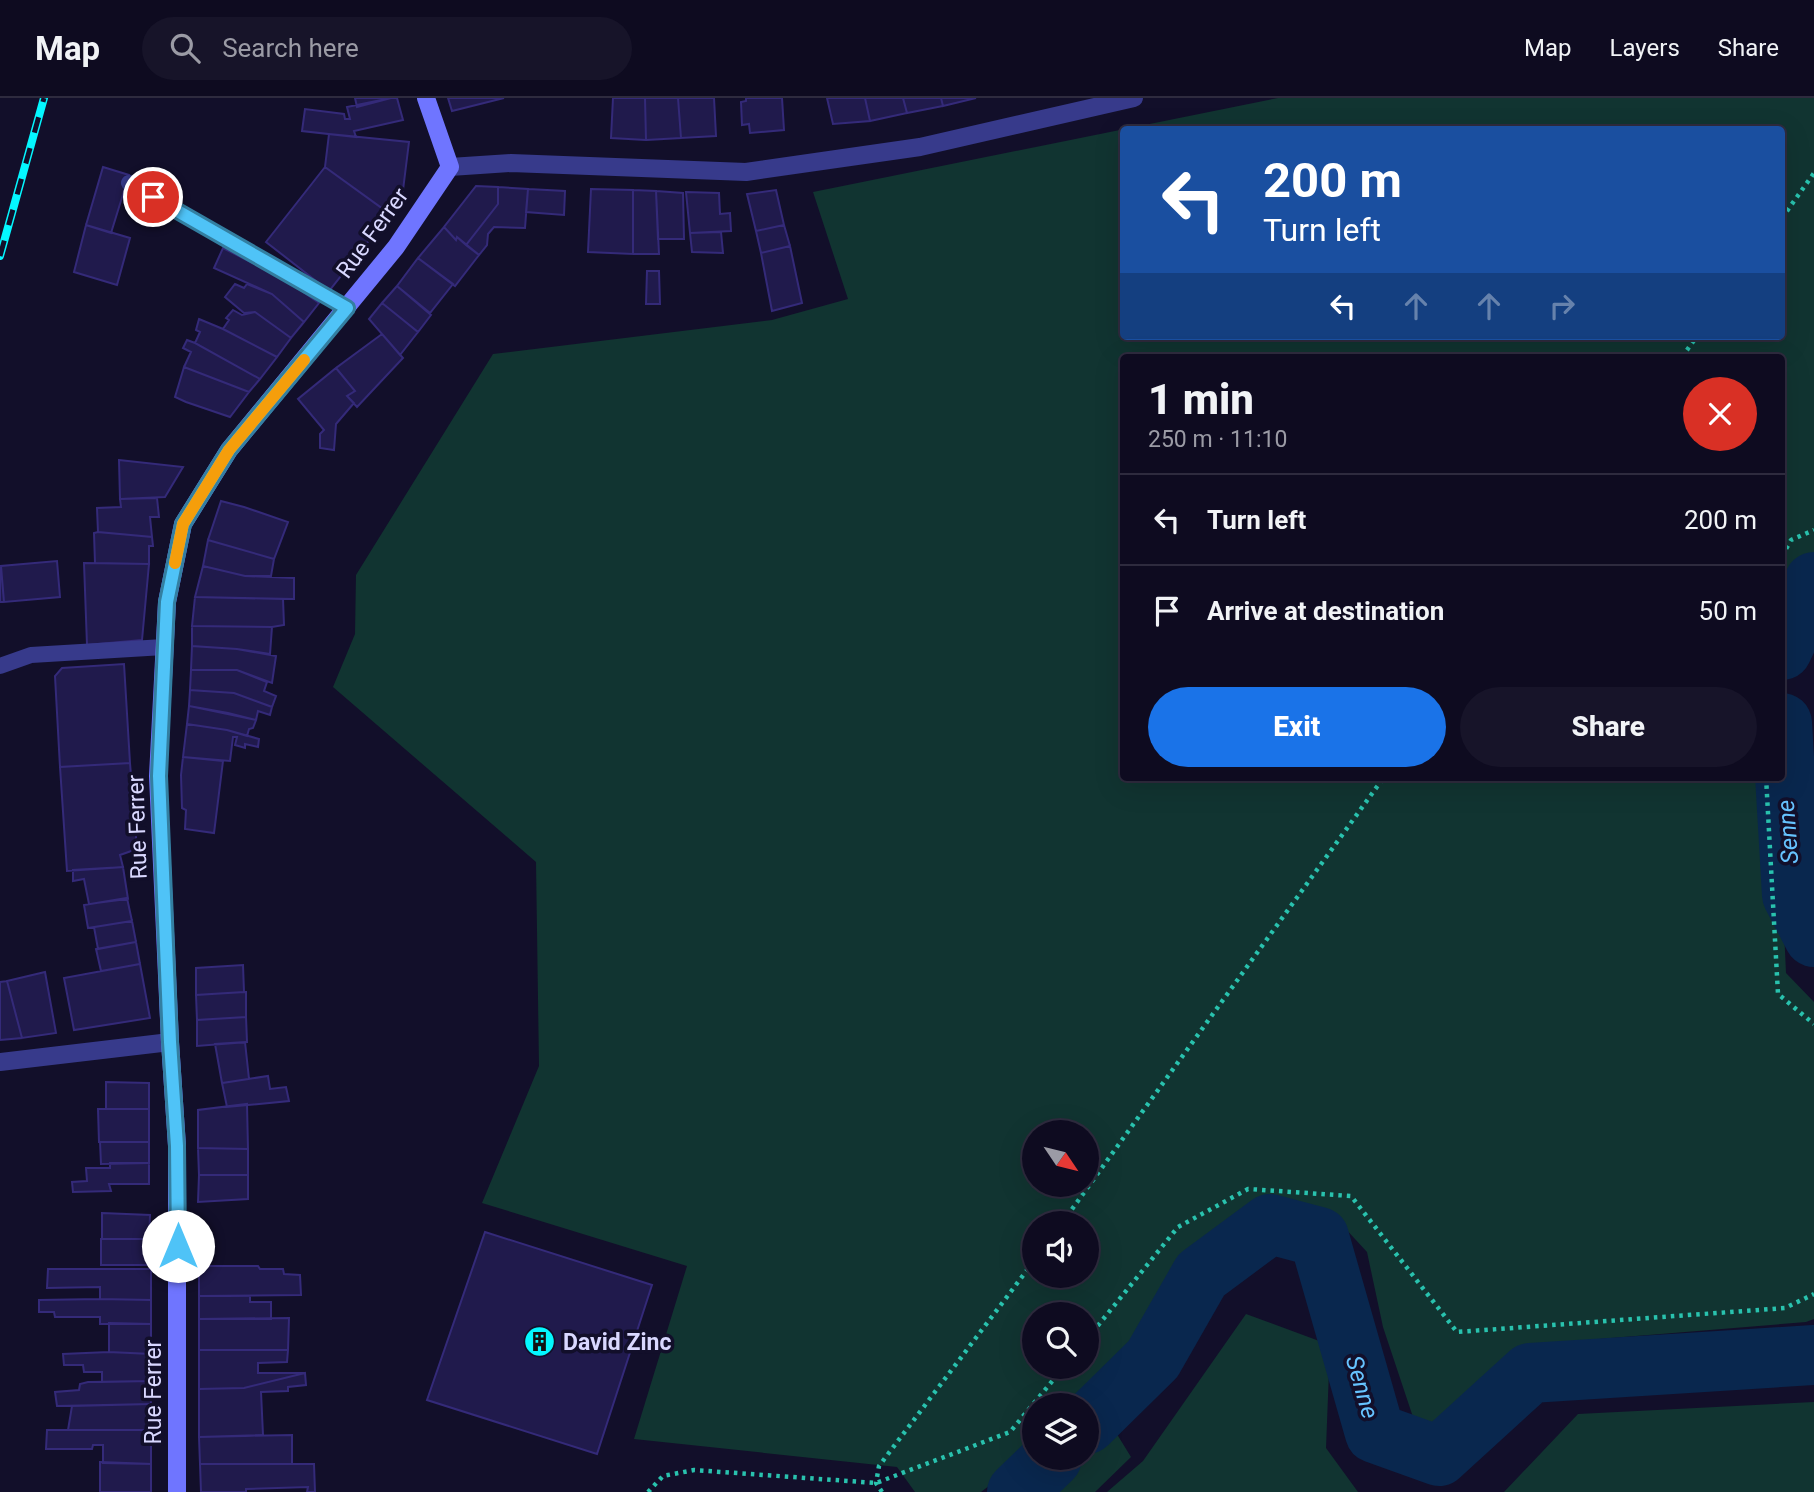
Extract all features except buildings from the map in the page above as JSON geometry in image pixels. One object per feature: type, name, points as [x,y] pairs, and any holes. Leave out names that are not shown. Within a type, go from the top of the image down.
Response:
[{"type":"street","points":[[426,98],[450,167],[511,163],[746,172],[920,147],[1134,98]]},
{"type":"street","name":"Rue Ferrer","points":[[177,1492],[177,1146],[159,776],[167,602],[183,524],[229,450],[396,247],[450,167]]},
{"type":"street","points":[[0,1062],[170,1042]]},
{"type":"lane","points":[[129,183],[347,308]]},
{"type":"lane","points":[[0,666],[31,655],[164,647]]},
{"type":"path","points":[[1785,214],[1814,173]]},
{"type":"path","points":[[1785,551],[1791,540],[1814,530]]},
{"type":"path","points":[[1071,1211],[1381,781]]},
{"type":"path","points":[[1766,781],[1778,994],[1814,1024]]},
{"type":"path","points":[[1099,1324],[1178,1227],[1248,1189],[1351,1196],[1457,1332],[1785,1308],[1814,1294]]},
{"type":"path","points":[[882,1492],[876,1483],[879,1465],[1022,1277]]},
{"type":"path","points":[[648,1492],[663,1476],[694,1471],[876,1483],[1010,1432],[1054,1379]]},
{"type":"green space","points":[[1278,98],[1814,98],[1814,569],[1785,593],[1785,354],[1120,354],[1120,781],[1777,781],[1786,973],[1814,1002],[1814,1319],[1806,1322],[1526,1345],[1476,1383],[1460,1413],[1417,1429],[1383,1327],[1367,1252],[1331,1213],[1288,1201],[1232,1217],[1176,1264],[1137,1333],[1099,1379],[1099,1302],[1022,1302],[1022,1379],[1099,1379],[1087,1393],[1022,1393],[1022,1460],[981,1492],[915,1492],[897,1467],[634,1439],[687,1266],[482,1203],[539,1066],[536,862],[333,687],[355,634],[356,575],[493,354],[772,320],[848,299],[813,192],[1120,130],[1120,340],[1785,340],[1785,126],[1139,126]]},
{"type":"green space","points":[[1246,1314],[1330,1345],[1326,1448],[1358,1492],[1107,1492],[1143,1461]]},
{"type":"green space","points":[[1814,1402],[1814,1492],[1504,1492],[1578,1414]]},
{"type":"green space","points":[[1115,1431],[1131,1457],[1095,1492],[1047,1492],[1072,1470],[1099,1470],[1099,1445]]},
{"type":"waterway","name":"Senne","points":[[1785,644],[1814,582]]},
{"type":"waterway","name":"Senne","points":[[1785,775],[1792,895],[1814,937]]},
{"type":"waterway","name":"Senne","points":[[1099,1412],[1153,1359],[1201,1275],[1270,1224],[1319,1237],[1375,1433],[1439,1456],[1530,1373],[1814,1355]]},
{"type":"waterway","name":"Senne","points":[[1017,1492],[1040,1470]]},
{"type":"railway","points":[[0,256],[44,98]]},
{"type":"slow traffic","points":[[175,563],[183,524],[229,450],[304,360]]},
{"type":"place","name":"David Zinc","points":[[540,1342]]},
{"type":"route","points":[[153,197],[347,308],[229,450],[183,524],[167,602],[159,776],[177,1146],[178,1246]]}]
